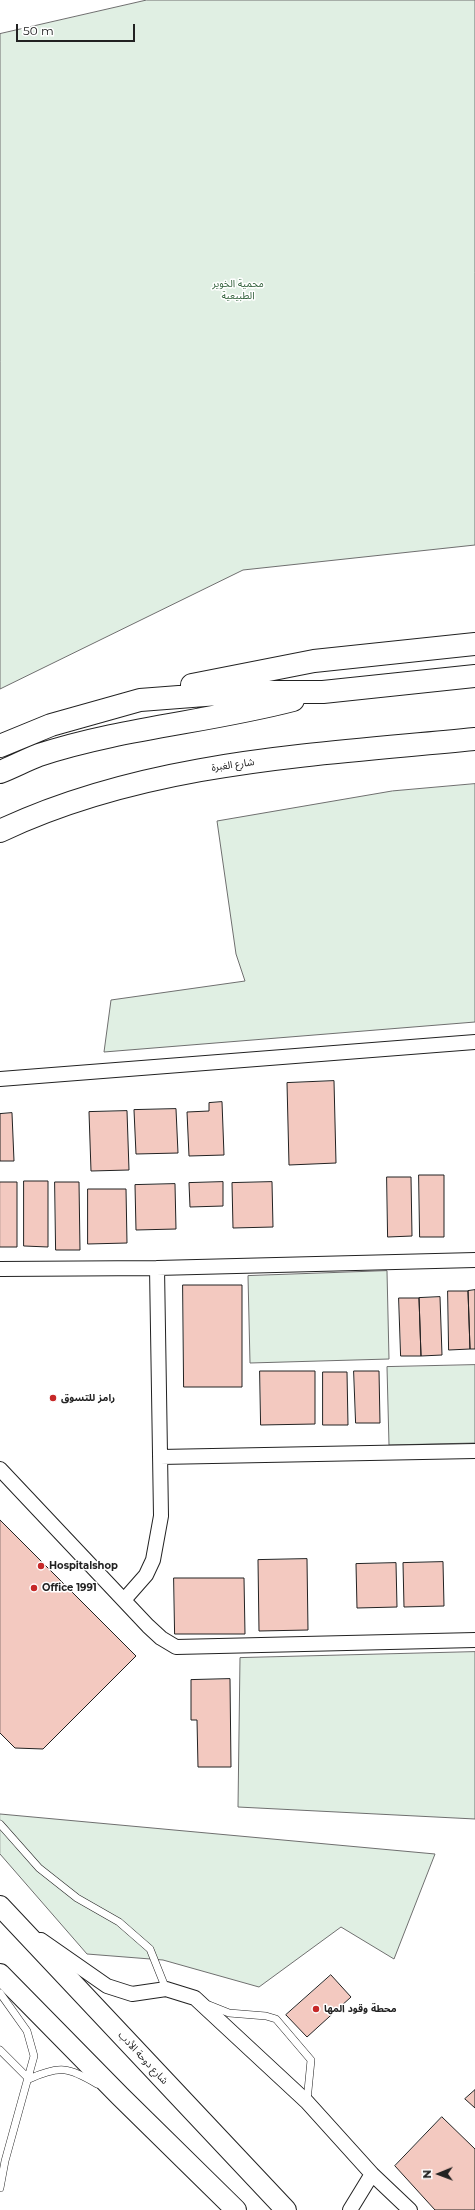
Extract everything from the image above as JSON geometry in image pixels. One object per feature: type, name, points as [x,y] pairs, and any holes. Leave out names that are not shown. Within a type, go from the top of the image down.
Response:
[{"type":"main road","points":[[0,746],[51,725],[198,684],[314,661],[475,644]]},
{"type":"main road","points":[[140,700],[244,692],[323,692],[475,676]]},
{"type":"main road","points":[[0,772],[39,756],[96,740],[264,708],[323,692]]},
{"type":"main road","name":"شارع الغبرة","points":[[0,831],[26,818],[81,798],[228,764],[475,739]]},
{"type":"main road","name":"شارع دوحة الأدب","points":[[0,1906],[286,2210]]},
{"type":"main road","points":[[0,1974],[120,2096],[236,2210]]},
{"type":"street","points":[[0,1079],[475,1042]]},
{"type":"street","points":[[0,1269],[157,1268],[475,1260]]},
{"type":"street","points":[[124,1600],[146,1575],[153,1560],[161,1516],[157,1268]]},
{"type":"street","points":[[160,1457],[475,1451]]},
{"type":"street","points":[[0,1469],[161,1638],[176,1647],[475,1640]]},
{"type":"street","points":[[13,1921],[107,1986],[132,1994],[166,1989],[195,1998],[307,2102],[372,2174],[410,2210]]},
{"type":"street","points":[[350,2210],[372,2174]]},
{"type":"lane","points":[[0,1824],[39,1868],[77,1898],[119,1922],[150,1949],[166,1989]]},
{"type":"lane","points":[[0,1993],[27,2031],[34,2056],[29,2079],[3,2161],[0,2188]]},
{"type":"lane","points":[[195,1998],[229,2013],[266,2016],[276,2019],[311,2060],[307,2102]]},
{"type":"lane","points":[[0,2050],[29,2079]]},
{"type":"lane","points":[[29,2079],[50,2070],[69,2070],[120,2096]]},
{"type":"green space","name":"محمية الخوير الطبيعية","points":[[147,0],[475,0],[475,545],[243,570],[0,689],[0,34]]},
{"type":"green space","points":[[475,784],[475,1022],[104,1052],[111,1000],[245,981],[236,954],[217,821],[392,791]]},
{"type":"green space","points":[[387,1271],[389,1359],[250,1363],[248,1276]]},
{"type":"green space","points":[[475,1365],[475,1443],[389,1445],[387,1367]]},
{"type":"green space","points":[[475,1652],[475,1819],[238,1807],[240,1658]]},
{"type":"green space","points":[[0,1814],[435,1854],[394,1959],[341,1927],[259,1987],[163,1960],[87,1954],[0,1854]]},
{"type":"building","points":[[334,1081],[336,1163],[289,1165],[287,1083]]},
{"type":"building","points":[[222,1102],[224,1155],[189,1156],[187,1112],[209,1111],[209,1103]]},
{"type":"building","points":[[176,1109],[178,1153],[136,1154],[134,1110]]},
{"type":"building","points":[[127,1111],[129,1170],[91,1171],[89,1112]]},
{"type":"building","points":[[12,1113],[14,1161],[0,1161],[0,1114]]},
{"type":"building","points":[[419,1175],[444,1175],[444,1237],[420,1237]]},
{"type":"building","points":[[387,1177],[411,1177],[412,1236],[388,1237]]},
{"type":"building","points":[[24,1181],[48,1181],[48,1247],[24,1246]]},
{"type":"building","points":[[0,1182],[17,1182],[17,1247],[0,1247]]},
{"type":"building","points":[[55,1182],[79,1182],[80,1250],[56,1250]]},
{"type":"building","points":[[223,1182],[223,1206],[190,1207],[189,1183]]},
{"type":"building","points":[[272,1182],[273,1227],[233,1228],[232,1183]]},
{"type":"building","points":[[175,1184],[176,1229],[136,1230],[135,1185]]},
{"type":"building","points":[[88,1189],[126,1189],[127,1243],[88,1244]]},
{"type":"building","points":[[183,1285],[242,1285],[242,1387],[184,1387]]},
{"type":"building","points":[[475,1290],[475,1349],[470,1349],[468,1291]]},
{"type":"building","points":[[448,1291],[468,1291],[470,1349],[449,1350]]},
{"type":"building","points":[[440,1297],[442,1355],[421,1356],[419,1298]]},
{"type":"building","points":[[399,1298],[419,1298],[421,1356],[401,1356]]},
{"type":"building","points":[[260,1371],[315,1371],[315,1424],[261,1425]]},
{"type":"building","points":[[354,1371],[379,1371],[380,1423],[356,1423]]},
{"type":"building","points":[[323,1372],[347,1372],[348,1425],[323,1425]]},
{"type":"building","name":"Office 1991","points":[[0,1520],[136,1656],[43,1749],[15,1748],[0,1733]]},
{"type":"building","points":[[307,1559],[308,1630],[259,1631],[258,1560]]},
{"type":"building","points":[[443,1562],[444,1606],[404,1607],[403,1563]]},
{"type":"building","points":[[396,1563],[397,1607],[357,1608],[356,1564]]},
{"type":"building","points":[[174,1578],[244,1578],[245,1634],[175,1634]]},
{"type":"building","points":[[230,1679],[231,1767],[198,1767],[197,1720],[191,1720],[191,1680]]},
{"type":"building","name":"محطة وقود المها","points":[[331,1975],[351,1997],[307,2037],[286,2015]]},
{"type":"building","points":[[475,2090],[475,2108],[465,2099]]},
{"type":"building","points":[[442,2117],[475,2149],[475,2210],[435,2210],[395,2166]]},
{"type":"place","name":"رامز للتسوق","points":[[53,1398]]},
{"type":"place","name":"Hospitalshop","points":[[41,1566]]},
{"type":"place","name":"Office 1991","points":[[34,1588]]},
{"type":"place","name":"محطة وقود المها","points":[[316,2009]]}]
